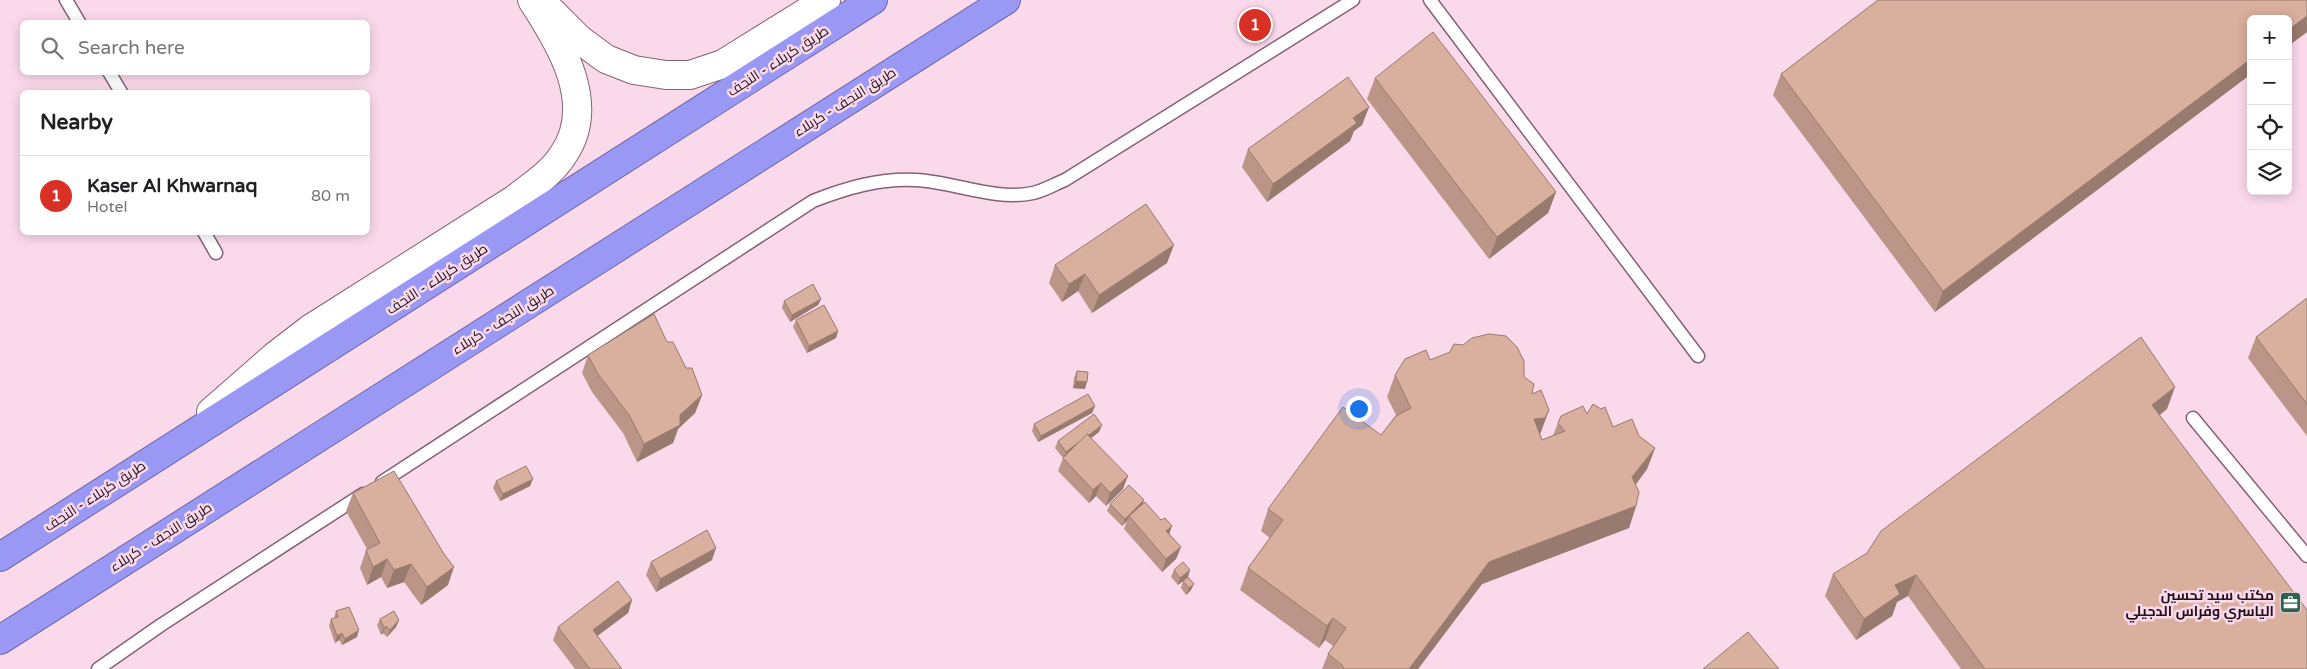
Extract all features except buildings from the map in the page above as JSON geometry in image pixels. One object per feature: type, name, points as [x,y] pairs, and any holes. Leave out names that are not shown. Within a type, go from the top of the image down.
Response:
[{"type":"highway","name":"طريق کربلاء - النجف","points":[[0,557],[874,0]]},
{"type":"highway","name":"طريق النجف - کربلاء","points":[[0,640],[1006,0]]},
{"type":"street","points":[[167,451],[275,356],[310,329],[515,199],[541,178],[563,156],[572,139],[577,120],[578,99],[571,72],[556,41],[532,0]]},
{"type":"street","points":[[540,0],[579,39],[606,59],[634,70],[690,75],[723,64],[826,0]]},
{"type":"lane","points":[[66,0],[78,20]]},
{"type":"lane","points":[[98,669],[161,625],[813,201],[862,184],[889,180],[941,183],[1000,195],[1033,193],[1065,180],[1353,0]]},
{"type":"lane","points":[[1430,0],[1698,356]]},
{"type":"lane","points":[[111,75],[120,90]]},
{"type":"lane","points":[[206,235],[216,253]]},
{"type":"lane","points":[[2193,418],[2307,556]]},
{"type":"place","name":"Kaser Al Khwarnaq","points":[[1255,25]]},
{"type":"place","name":"مكتب سيد تحسين الياسري وفراس الدجيلي","points":[[2290,603]]}]
